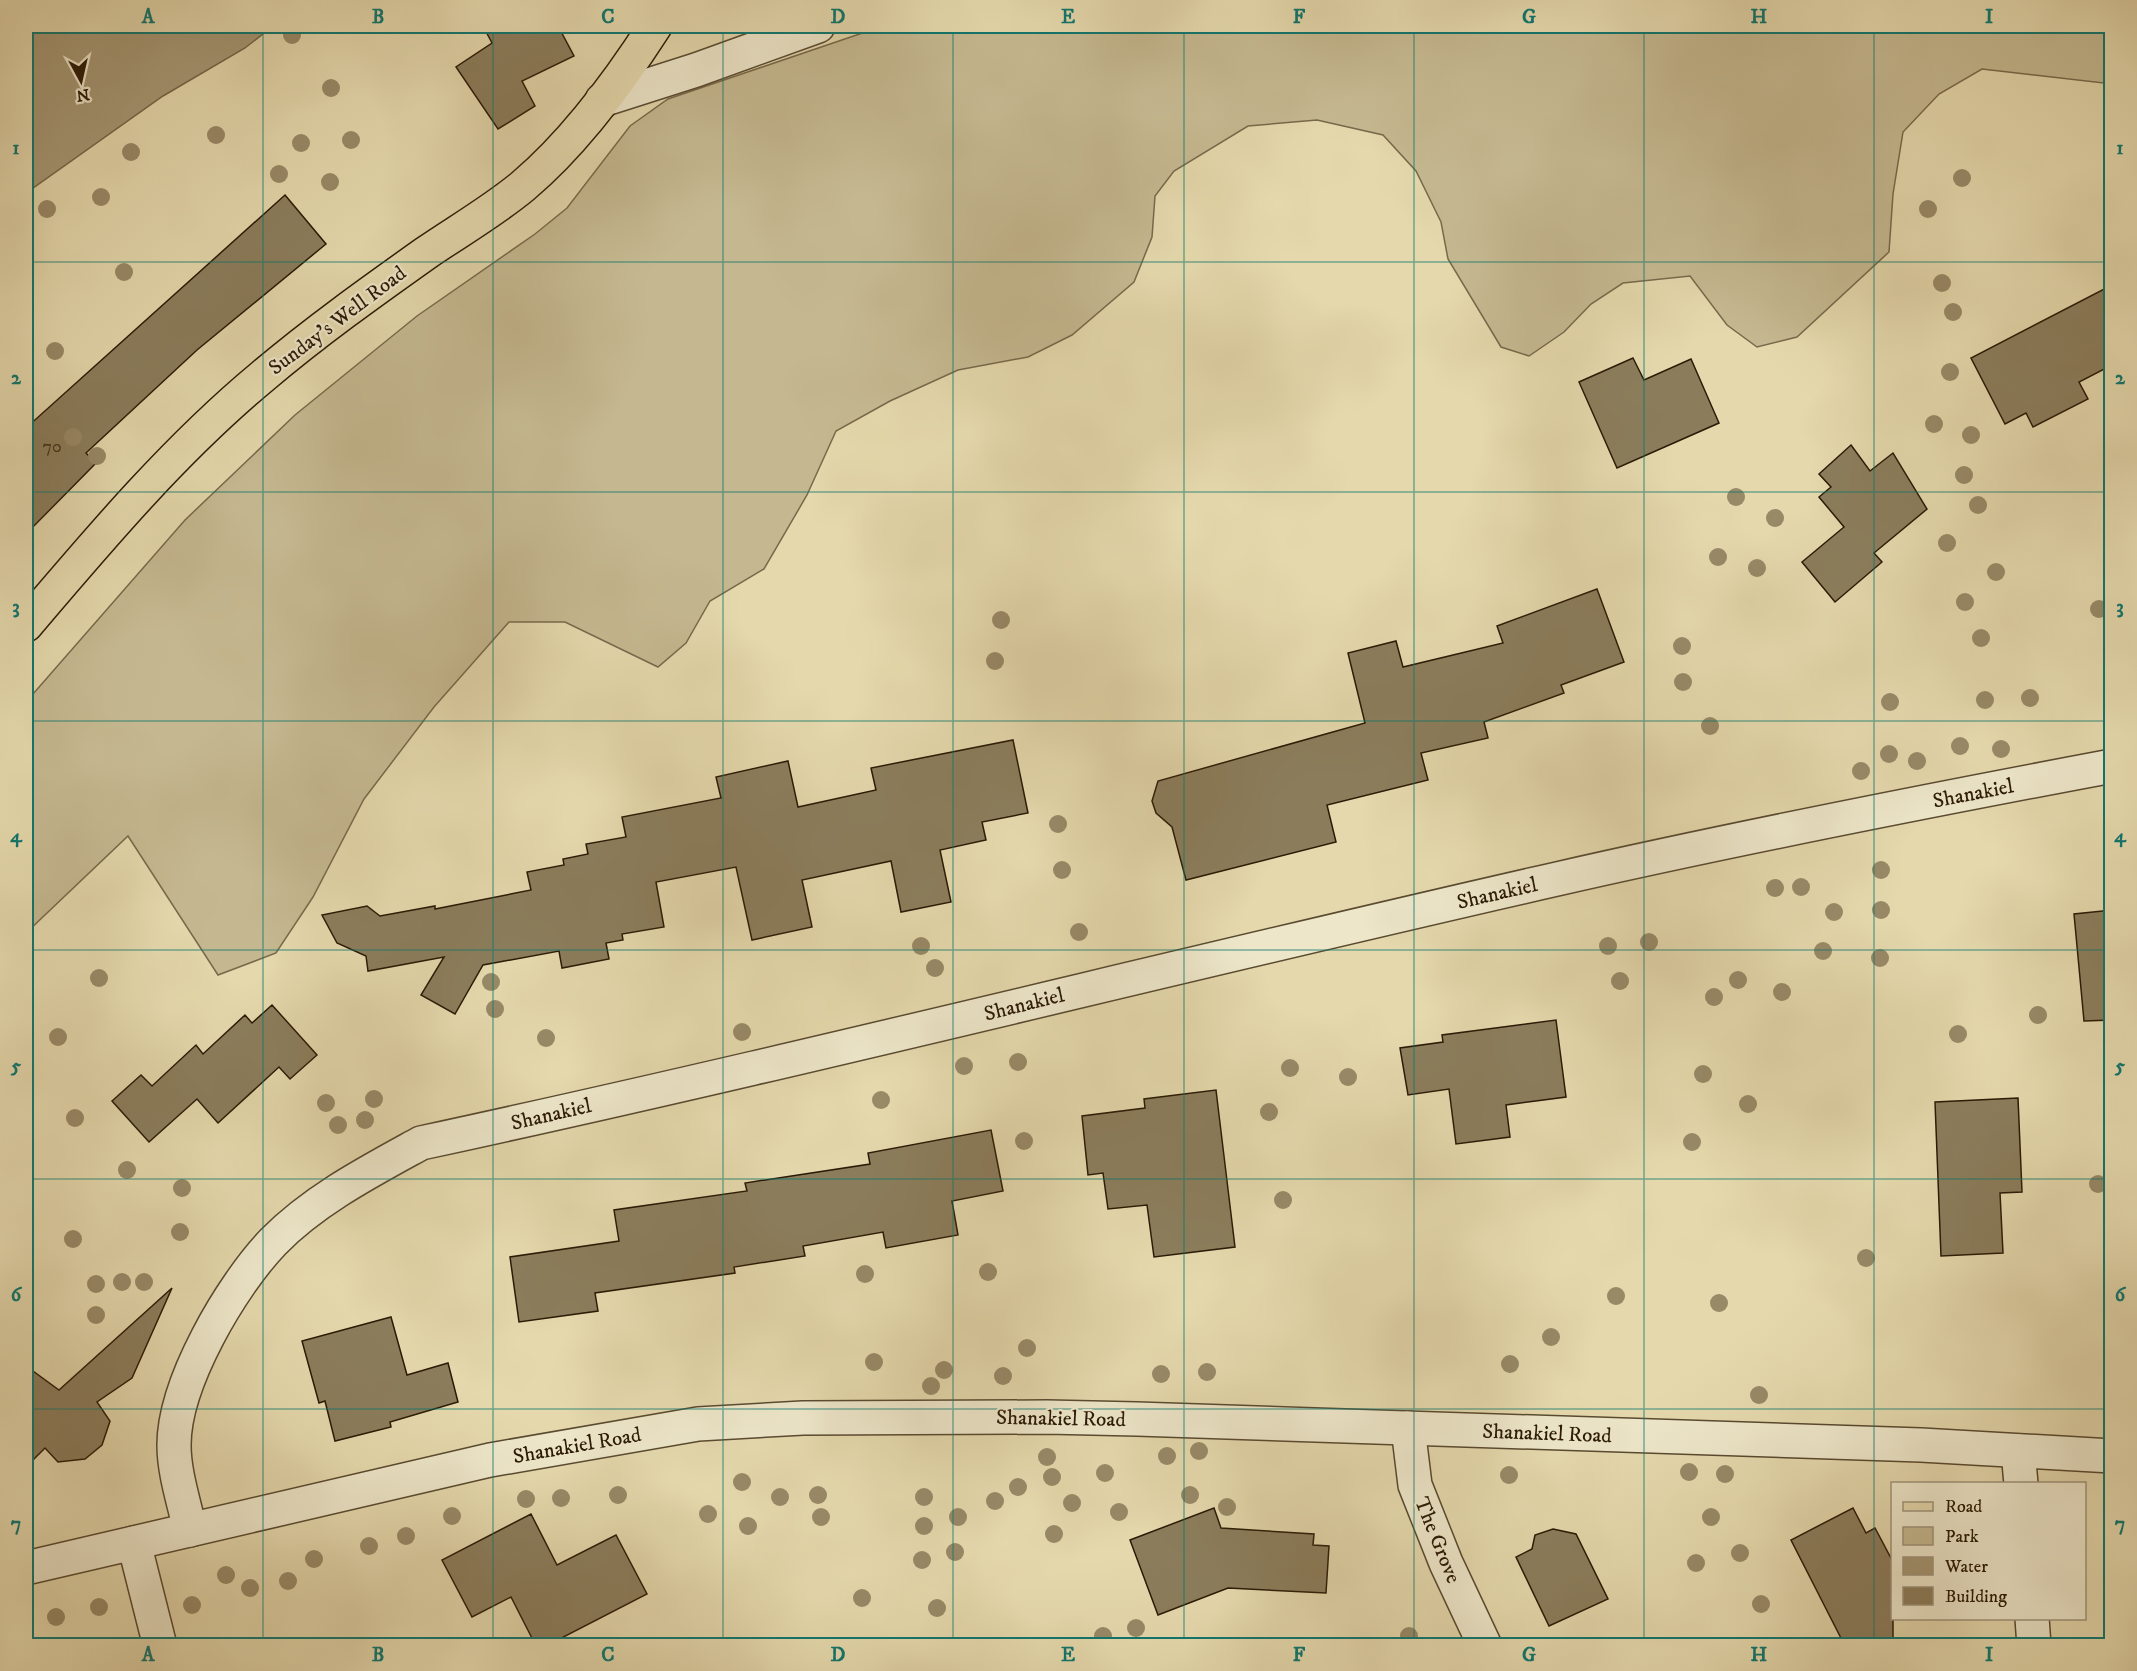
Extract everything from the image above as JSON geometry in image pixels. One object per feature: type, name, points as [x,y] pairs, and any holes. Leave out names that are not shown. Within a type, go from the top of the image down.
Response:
[{"type":"main road","name":"Sunday's Well Road","points":[[26,625],[114,521],[186,447],[262,376],[390,279],[523,186],[566,143],[602,100],[623,74],[655,26]]},
{"type":"street","points":[[602,100],[696,70],[818,26]]},
{"type":"street","name":"Shanakiel","points":[[190,1530],[174,1444],[188,1382],[218,1320],[244,1280],[273,1242],[352,1182],[420,1143],[832,1051],[1560,878],[1824,821],[2112,766]]},
{"type":"street","name":"Shanakiel Road","points":[[26,1568],[490,1460],[698,1424],[802,1418],[1047,1417],[1921,1445],[2112,1456]]},
{"type":"street","name":"The Grove","points":[[1408,1428],[1415,1485],[1446,1563],[1485,1646]]},
{"type":"street","points":[[2018,1451],[2021,1482]]},
{"type":"street","points":[[134,1543],[160,1646]]},
{"type":"street","points":[[2032,1620],[2034,1646]]},
{"type":"green space","points":[[883,26],[2111,26],[2112,84],[1982,69],[1939,94],[1903,132],[1893,194],[1889,252],[1797,337],[1757,347],[1727,325],[1690,276],[1623,283],[1591,304],[1564,332],[1529,356],[1501,347],[1448,259],[1441,222],[1416,171],[1383,135],[1317,120],[1248,126],[1174,171],[1155,196],[1152,237],[1134,282],[1072,335],[1028,357],[958,370],[890,401],[836,431],[807,495],[764,569],[710,601],[686,643],[658,667],[565,622],[509,622],[434,707],[364,799],[313,897],[276,953],[218,975],[128,836],[26,933],[26,702],[185,520],[295,415],[417,316],[535,234],[567,208],[630,126],[668,99]]},
{"type":"water","points":[[26,26],[273,26],[245,48],[163,96],[26,193]]},
{"type":"building","points":[[483,26],[558,26],[574,56],[522,81],[535,106],[498,129],[456,67],[492,43]]},
{"type":"building","points":[[285,195],[326,244],[197,350],[86,453],[96,463],[26,534],[26,428]]},
{"type":"building","points":[[2112,285],[2112,365],[2079,382],[2088,399],[2033,427],[2026,413],[2005,424],[1971,358]]},
{"type":"building","points":[[1633,358],[1644,380],[1691,359],[1719,423],[1617,468],[1579,382]]},
{"type":"building","points":[[1851,445],[1870,471],[1893,453],[1927,509],[1874,553],[1882,562],[1835,602],[1802,562],[1844,527],[1819,497],[1831,487],[1819,474]]},
{"type":"building","points":[[1597,589],[1624,662],[1561,685],[1564,693],[1484,722],[1488,738],[1421,753],[1428,780],[1327,805],[1336,842],[1186,880],[1172,827],[1156,813],[1152,801],[1158,781],[1365,723],[1348,653],[1396,641],[1403,667],[1503,643],[1497,626]]},
{"type":"building","points":[[1013,740],[1028,813],[982,822],[986,840],[940,850],[951,902],[901,912],[891,861],[802,880],[812,927],[752,940],[736,867],[656,882],[664,927],[622,934],[623,940],[606,943],[609,959],[562,968],[559,951],[483,965],[455,1014],[421,995],[444,957],[368,971],[366,956],[337,943],[322,915],[367,906],[380,916],[435,906],[435,909],[531,890],[527,872],[564,865],[563,859],[588,854],[586,844],[626,837],[622,817],[721,798],[716,777],[788,761],[798,807],[876,790],[871,768]]},
{"type":"building","points":[[2112,910],[2112,1020],[2084,1021],[2074,914]]},
{"type":"building","points":[[272,1005],[317,1055],[290,1079],[279,1067],[218,1123],[197,1099],[149,1142],[112,1101],[141,1075],[152,1086],[196,1045],[203,1054],[245,1015],[252,1023]]},
{"type":"building","points":[[1556,1020],[1566,1097],[1506,1105],[1510,1137],[1456,1144],[1449,1089],[1408,1095],[1400,1048],[1443,1042],[1442,1035]]},
{"type":"building","points":[[1216,1090],[1235,1247],[1154,1257],[1147,1205],[1108,1209],[1103,1173],[1088,1175],[1082,1116],[1145,1108],[1144,1099]]},
{"type":"building","points":[[2018,1098],[2022,1192],[2000,1193],[2003,1253],[1941,1256],[1935,1102]]},
{"type":"building","points":[[991,1130],[1003,1191],[952,1201],[958,1235],[886,1248],[883,1232],[803,1246],[805,1256],[734,1267],[735,1273],[595,1293],[598,1311],[519,1322],[510,1257],[619,1241],[614,1210],[747,1191],[745,1183],[870,1164],[868,1153]]},
{"type":"building","points":[[172,1288],[132,1378],[97,1402],[110,1421],[102,1445],[85,1459],[58,1462],[45,1448],[26,1467],[26,1366],[59,1390]]},
{"type":"building","points":[[391,1317],[407,1375],[448,1363],[458,1402],[390,1422],[391,1427],[335,1441],[325,1401],[319,1403],[302,1341]]},
{"type":"building","points":[[1214,1508],[1221,1528],[1314,1534],[1313,1545],[1329,1546],[1326,1593],[1228,1588],[1158,1615],[1130,1540]]},
{"type":"building","points":[[1853,1508],[1866,1533],[1875,1528],[1891,1558],[1893,1646],[1845,1646],[1791,1540]]},
{"type":"building","points":[[531,1514],[557,1565],[616,1535],[647,1594],[546,1646],[536,1646],[511,1597],[472,1617],[442,1560]]},
{"type":"building","points":[[1553,1529],[1576,1534],[1608,1599],[1549,1626],[1516,1557],[1532,1549],[1535,1535]]}]
